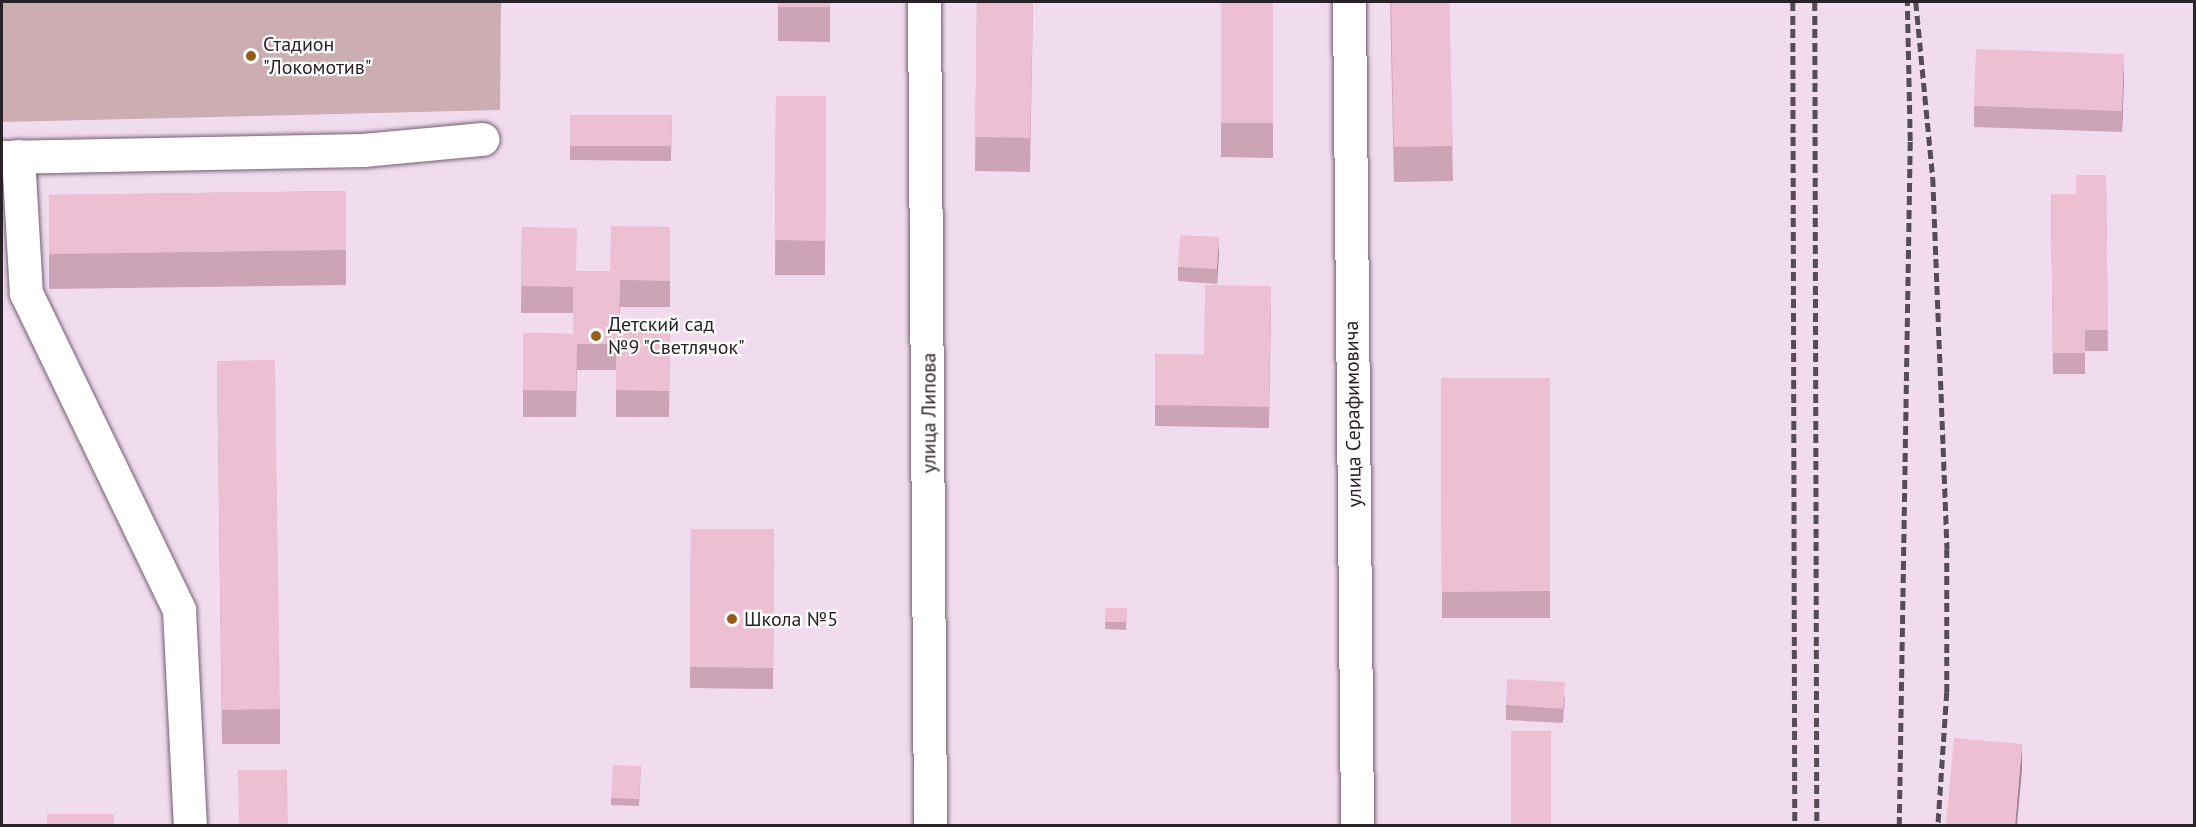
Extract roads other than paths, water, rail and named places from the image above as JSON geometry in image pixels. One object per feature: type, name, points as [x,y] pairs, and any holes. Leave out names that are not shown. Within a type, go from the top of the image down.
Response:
[{"type":"street","name":"улица Липова","points":[[924,2],[930,825]]},
{"type":"street","name":"улица Серафимовича","points":[[1349,2],[1357,825]]},
{"type":"street","points":[[190,825],[179,610],[26,292],[10,156],[363,150],[482,139]]},
{"type":"railway","points":[[1793,2],[1795,826]]},
{"type":"railway","points":[[1815,2],[1817,826]]},
{"type":"railway","points":[[1899,826],[1910,141],[1907,2]]},
{"type":"railway","points":[[1916,2],[1933,178],[1947,549],[1947,692],[1938,826]]},
{"type":"place","name":"Стадион \"Локомотив\"","points":[[251,56]]},
{"type":"place","name":"Детский сад №9 \"Светлячок\"","points":[[596,336]]},
{"type":"place","name":"Школа №5","points":[[732,619]]}]
